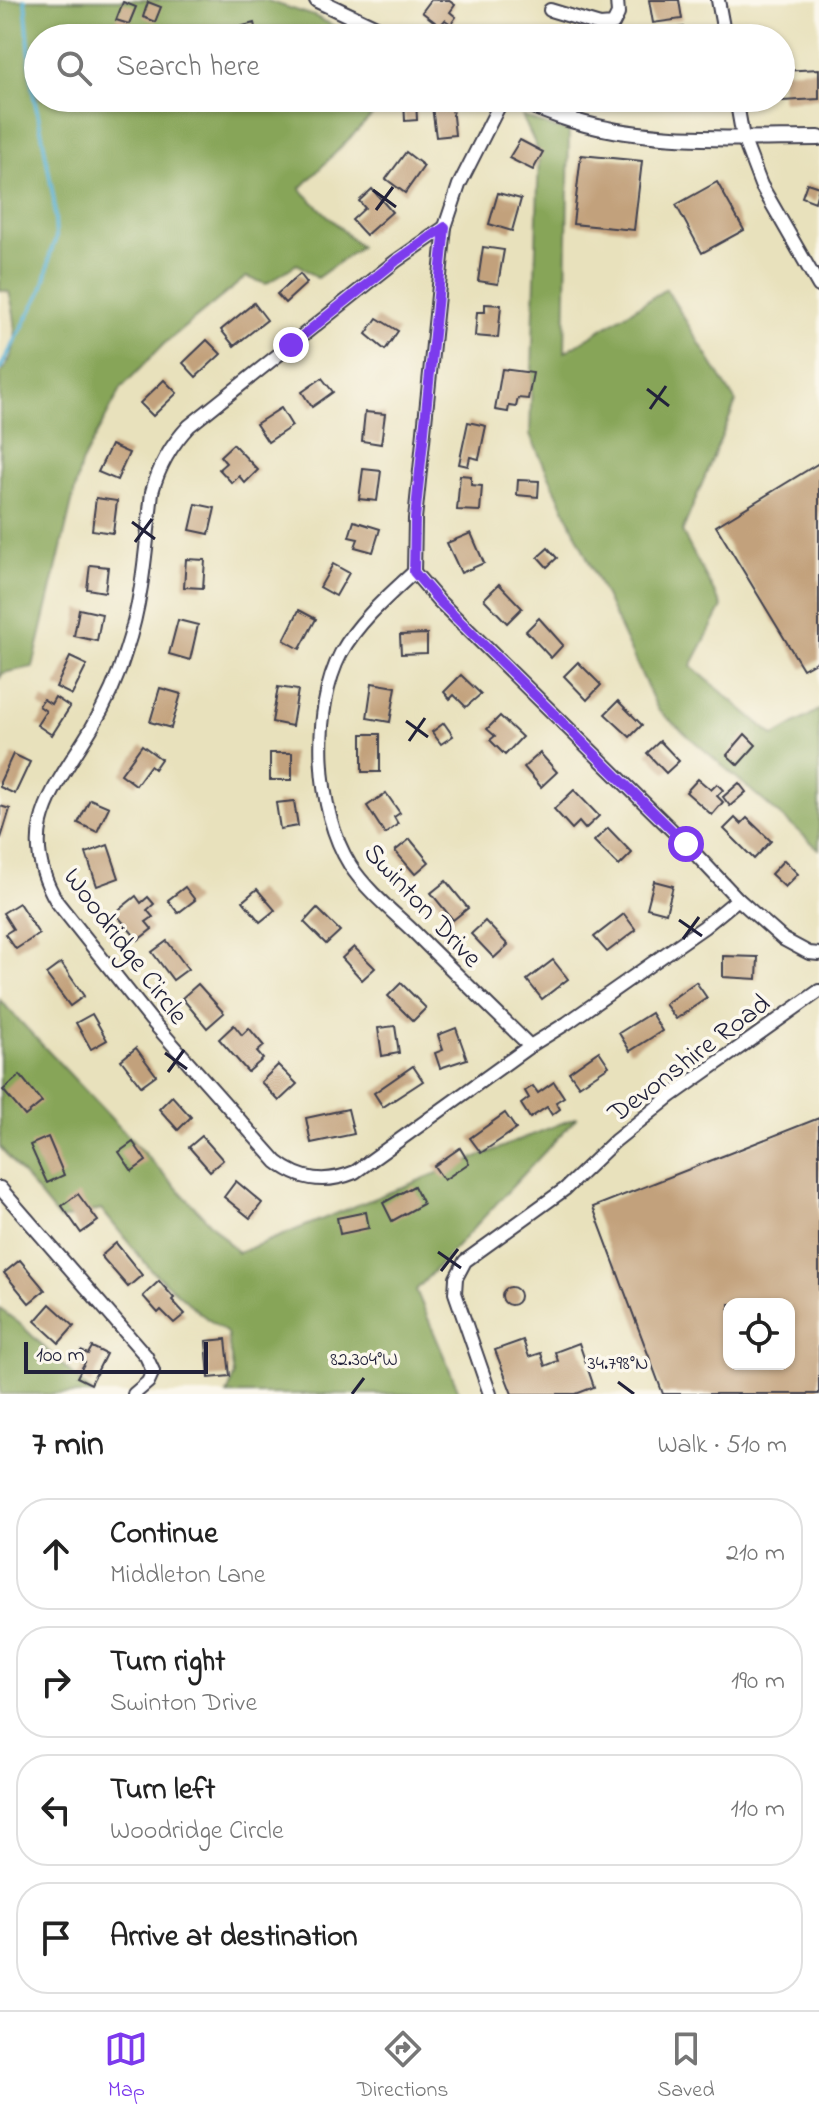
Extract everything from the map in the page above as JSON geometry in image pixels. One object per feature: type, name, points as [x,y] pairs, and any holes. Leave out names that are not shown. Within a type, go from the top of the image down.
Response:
[{"type":"street","points":[[317,0],[368,24]]},
{"type":"street","points":[[613,24],[618,14],[617,0]]},
{"type":"street","points":[[718,0],[722,24]]},
{"type":"street","points":[[550,10],[597,24]]},
{"type":"street","points":[[496,112],[459,185],[445,227],[415,519],[414,572],[439,601],[738,899],[783,939],[809,953],[819,954]]},
{"type":"street","points":[[546,112],[606,129],[654,135],[819,138]]},
{"type":"street","points":[[738,112],[743,138],[761,185],[819,286]]},
{"type":"street","name":"Woodridge Circle","points":[[445,227],[396,261],[189,426],[168,451],[152,492],[140,592],[128,646],[104,707],[45,805],[39,828],[42,873],[57,902],[151,1020],[277,1162],[312,1180],[341,1178],[355,1172],[530,1046],[704,927],[738,899]]},
{"type":"street","name":"Swinton Drive","points":[[414,572],[356,632],[341,653],[331,675],[322,740],[330,814],[342,849],[361,880],[530,1046]]},
{"type":"street","name":"Devonshire Road","points":[[490,1394],[457,1301],[455,1287],[458,1272],[469,1257],[565,1189],[615,1141],[671,1096],[819,991]]},
{"type":"street","points":[[0,1188],[143,1350],[153,1371],[148,1382],[134,1394]]},
{"type":"green space","points":[[0,0],[265,0],[330,24],[24,24],[24,112],[375,112],[300,189],[360,247],[317,278],[297,264],[266,284],[246,277],[164,344],[122,387],[81,464],[33,667],[3,673],[0,678],[0,374],[11,355],[15,335],[9,292],[0,290]]},
{"type":"green space","points":[[522,116],[569,131],[565,352],[666,289],[736,402],[682,532],[722,607],[691,666],[774,736],[819,710],[819,849],[658,710],[530,435],[539,152]]},
{"type":"green space","points":[[0,1000],[238,1253],[577,1117],[416,1290],[460,1394],[227,1394],[234,1376],[227,1333],[151,1270],[101,1209],[60,1220],[0,1147]]},
{"type":"green space","points":[[0,1309],[19,1323],[93,1394],[0,1394]]},
{"type":"building","points":[[431,0],[448,0],[455,5],[450,12],[456,17],[451,24],[445,20],[437,24],[422,12]]},
{"type":"building","points":[[649,0],[679,0],[682,19],[653,23]]},
{"type":"building","points":[[123,2],[136,7],[129,24],[116,20]]},
{"type":"building","points":[[148,2],[161,7],[155,22],[143,17]]},
{"type":"building","points":[[819,69],[819,99],[795,100],[795,70]]},
{"type":"building","points":[[405,112],[417,112],[417,120],[405,121]]},
{"type":"building","points":[[433,112],[453,112],[455,135],[436,137]]},
{"type":"building","points":[[520,140],[543,152],[533,170],[509,158]]},
{"type":"building","points":[[406,152],[424,166],[405,193],[386,179]]},
{"type":"building","points":[[581,155],[642,161],[634,230],[573,224]]},
{"type":"building","points":[[717,182],[744,230],[702,253],[676,205]]},
{"type":"building","points":[[807,183],[819,187],[815,202],[802,197]]},
{"type":"building","points":[[372,189],[392,212],[366,235],[352,220],[365,208],[359,201]]},
{"type":"building","points":[[498,193],[521,199],[512,231],[489,224]]},
{"type":"building","points":[[483,247],[504,250],[498,284],[478,281]]},
{"type":"building","points":[[300,274],[307,283],[285,303],[277,294]]},
{"type":"building","points":[[254,303],[267,320],[234,346],[221,330]]},
{"type":"building","points":[[485,304],[501,305],[498,338],[475,336],[477,312],[485,312]]},
{"type":"building","points":[[377,318],[398,331],[385,350],[366,334]]},
{"type":"building","points":[[207,340],[221,354],[196,377],[183,363]]},
{"type":"building","points":[[502,369],[533,373],[528,399],[518,398],[516,407],[509,406],[508,412],[495,410]]},
{"type":"building","points":[[322,378],[333,392],[312,407],[302,392]]},
{"type":"building","points":[[164,380],[177,393],[153,416],[140,403]]},
{"type":"building","points":[[281,408],[292,426],[268,442],[256,424]]},
{"type":"building","points":[[365,412],[385,414],[381,444],[362,441]]},
{"type":"building","points":[[468,422],[486,426],[479,459],[470,457],[468,466],[459,464]]},
{"type":"building","points":[[233,444],[258,470],[245,483],[239,476],[232,483],[219,469],[226,463],[220,456]]},
{"type":"building","points":[[111,445],[129,453],[117,480],[98,472]]},
{"type":"building","points":[[819,463],[819,660],[803,669],[716,526]]},
{"type":"building","points":[[363,469],[381,471],[377,501],[359,499]]},
{"type":"building","points":[[460,475],[471,476],[471,485],[482,486],[480,511],[457,510]]},
{"type":"building","points":[[518,480],[539,481],[538,497],[517,495]]},
{"type":"building","points":[[96,498],[117,501],[113,533],[92,530]]},
{"type":"building","points":[[196,504],[215,508],[209,534],[190,530]]},
{"type":"building","points":[[354,521],[380,529],[373,552],[355,547],[358,539],[349,537]]},
{"type":"building","points":[[471,533],[484,563],[461,573],[447,543]]},
{"type":"building","points":[[548,548],[557,558],[547,567],[538,557]]},
{"type":"building","points":[[186,559],[205,560],[203,588],[184,587]]},
{"type":"building","points":[[333,564],[349,573],[336,596],[320,587]]},
{"type":"building","points":[[90,565],[108,567],[105,592],[87,589]]},
{"type":"building","points":[[499,584],[522,608],[507,623],[484,599]]},
{"type":"building","points":[[79,609],[102,614],[97,641],[74,636]]},
{"type":"building","points":[[299,610],[316,619],[300,649],[284,640]]},
{"type":"building","points":[[539,618],[563,645],[551,658],[526,631]]},
{"type":"building","points":[[178,620],[198,625],[190,660],[169,654]]},
{"type":"building","points":[[427,634],[427,653],[401,654],[400,635]]},
{"type":"building","points":[[70,657],[87,665],[72,695],[56,687]]},
{"type":"building","points":[[578,662],[601,685],[587,700],[564,676]]},
{"type":"building","points":[[461,675],[481,694],[466,707],[454,695],[450,699],[444,692]]},
{"type":"building","points":[[372,683],[396,687],[390,722],[367,718]]},
{"type":"building","points":[[278,687],[298,690],[292,726],[272,722]]},
{"type":"building","points":[[160,688],[181,694],[171,728],[150,722]]},
{"type":"building","points":[[55,697],[70,707],[52,735],[37,725],[46,711],[39,706],[43,699],[51,704]]},
{"type":"building","points":[[618,701],[642,725],[630,737],[605,714]]},
{"type":"building","points":[[500,716],[522,737],[505,755],[490,740],[495,736],[487,729]]},
{"type":"building","points":[[444,723],[453,736],[441,744],[432,732]]},
{"type":"building","points":[[362,734],[380,734],[380,772],[362,772]]},
{"type":"building","points":[[745,734],[756,745],[738,765],[727,755]]},
{"type":"building","points":[[660,741],[679,761],[666,773],[647,753]]},
{"type":"building","points":[[142,745],[161,759],[154,769],[150,766],[136,785],[121,774]]},
{"type":"building","points":[[270,753],[292,753],[292,780],[270,780]]},
{"type":"building","points":[[540,753],[557,772],[541,787],[524,767]]},
{"type":"building","points":[[13,754],[30,762],[15,794],[0,787]]},
{"type":"building","points":[[698,779],[711,790],[717,784],[723,790],[717,796],[723,802],[712,815],[686,792]]},
{"type":"building","points":[[739,783],[746,792],[730,806],[723,797]]},
{"type":"building","points":[[574,790],[599,816],[585,829],[579,822],[572,829],[554,809]]},
{"type":"building","points":[[386,793],[400,813],[394,817],[398,824],[385,834],[367,806]]},
{"type":"building","points":[[90,799],[109,807],[97,832],[78,823]]},
{"type":"building","points":[[294,801],[298,826],[280,829],[276,803]]},
{"type":"building","points":[[0,806],[10,809],[1,838],[0,838]]},
{"type":"building","points":[[735,818],[741,824],[747,818],[771,841],[754,859],[724,829]]},
{"type":"building","points":[[608,828],[632,853],[619,866],[594,841]]},
{"type":"building","points":[[410,839],[429,862],[415,874],[395,851]]},
{"type":"building","points":[[108,845],[119,878],[97,886],[86,853]]},
{"type":"building","points":[[784,860],[798,874],[785,887],[771,874]]},
{"type":"building","points":[[446,881],[468,908],[453,920],[431,893]]},
{"type":"building","points":[[654,881],[673,886],[666,913],[647,908]]},
{"type":"building","points":[[185,887],[195,900],[178,913],[168,900]]},
{"type":"building","points":[[257,889],[275,910],[260,922],[243,901]]},
{"type":"building","points":[[136,896],[141,903],[148,897],[154,904],[147,910],[153,917],[146,922],[152,929],[138,940],[115,913]]},
{"type":"building","points":[[19,903],[39,934],[16,949],[5,934],[13,929],[3,913]]},
{"type":"building","points":[[317,908],[340,931],[326,944],[304,922]]},
{"type":"building","points":[[624,914],[636,930],[607,952],[594,937]]},
{"type":"building","points":[[485,921],[508,945],[494,958],[471,934]]},
{"type":"building","points":[[167,941],[188,969],[173,980],[152,952]]},
{"type":"building","points":[[354,947],[375,968],[362,980],[342,958]]},
{"type":"building","points":[[723,956],[758,957],[757,979],[723,977]]},
{"type":"building","points":[[553,960],[568,979],[542,999],[527,980]]},
{"type":"building","points":[[61,963],[84,996],[70,1006],[46,974]]},
{"type":"building","points":[[696,982],[707,998],[676,1019],[665,1004]]},
{"type":"building","points":[[401,983],[426,1008],[413,1021],[388,996]]},
{"type":"building","points":[[198,984],[224,1013],[207,1028],[182,998]]},
{"type":"building","points":[[651,1013],[662,1031],[630,1051],[619,1033]]},
{"type":"building","points":[[92,1014],[107,1040],[91,1049],[76,1023]]},
{"type":"building","points":[[234,1025],[242,1035],[249,1028],[264,1046],[257,1052],[263,1059],[248,1072],[219,1039]]},
{"type":"building","points":[[395,1026],[399,1053],[382,1056],[378,1028]]},
{"type":"building","points":[[456,1028],[467,1059],[440,1068],[435,1053],[443,1050],[438,1035]]},
{"type":"building","points":[[136,1048],[156,1075],[141,1086],[121,1060]]},
{"type":"building","points":[[599,1051],[609,1066],[579,1086],[569,1072]]},
{"type":"building","points":[[278,1065],[297,1084],[279,1101],[261,1082]]},
{"type":"building","points":[[413,1066],[423,1081],[383,1107],[374,1093]]},
{"type":"building","points":[[20,1075],[42,1102],[25,1116],[3,1090]]},
{"type":"building","points":[[554,1082],[564,1097],[556,1102],[560,1109],[552,1115],[547,1107],[530,1118],[521,1104],[529,1098],[525,1091],[533,1086],[538,1093]]},
{"type":"building","points":[[172,1096],[191,1117],[178,1130],[159,1109]]},
{"type":"building","points":[[348,1109],[354,1134],[311,1143],[306,1118]]},
{"type":"building","points":[[505,1113],[516,1129],[481,1153],[470,1138]]},
{"type":"building","points":[[819,1118],[819,1394],[663,1394],[593,1207]]},
{"type":"building","points":[[202,1136],[223,1160],[210,1171],[189,1147]]},
{"type":"building","points":[[48,1137],[64,1175],[47,1183],[30,1145]]},
{"type":"building","points":[[133,1142],[146,1161],[132,1171],[119,1152]]},
{"type":"building","points":[[460,1148],[469,1163],[444,1180],[434,1166]]},
{"type":"building","points":[[236,1181],[262,1203],[250,1218],[224,1197]]},
{"type":"building","points":[[414,1186],[423,1204],[392,1221],[383,1203]]},
{"type":"building","points":[[78,1194],[98,1221],[81,1233],[62,1206]]},
{"type":"building","points":[[366,1212],[369,1228],[340,1234],[337,1218]]},
{"type":"building","points":[[116,1243],[142,1275],[128,1287],[101,1256]]},
{"type":"building","points":[[20,1260],[45,1290],[29,1303],[4,1273]]},
{"type":"building","points":[[159,1281],[185,1314],[174,1323],[161,1310],[158,1313],[143,1296]]},
{"type":"building","points":[[511,1287],[520,1296],[511,1305],[502,1296]]},
{"type":"building","points":[[50,1304],[74,1326],[59,1343],[35,1321]]},
{"type":"building","points":[[226,1339],[230,1376],[209,1378],[206,1341]]},
{"type":"building","points":[[523,1340],[529,1357],[541,1353],[545,1366],[558,1361],[555,1352],[579,1343],[594,1387],[576,1394],[512,1394],[495,1350]]},
{"type":"building","points":[[92,1347],[106,1354],[91,1384],[77,1377],[85,1362],[77,1358],[81,1351],[88,1354]]},
{"type":"waterway","points":[[25,0],[27,24]]},
{"type":"waterway","points":[[0,369],[42,290],[56,238],[54,201],[37,112]]},
{"type":"route","points":[[291,345],[396,261],[445,227],[415,519],[414,572],[439,601],[686,844]]}]
